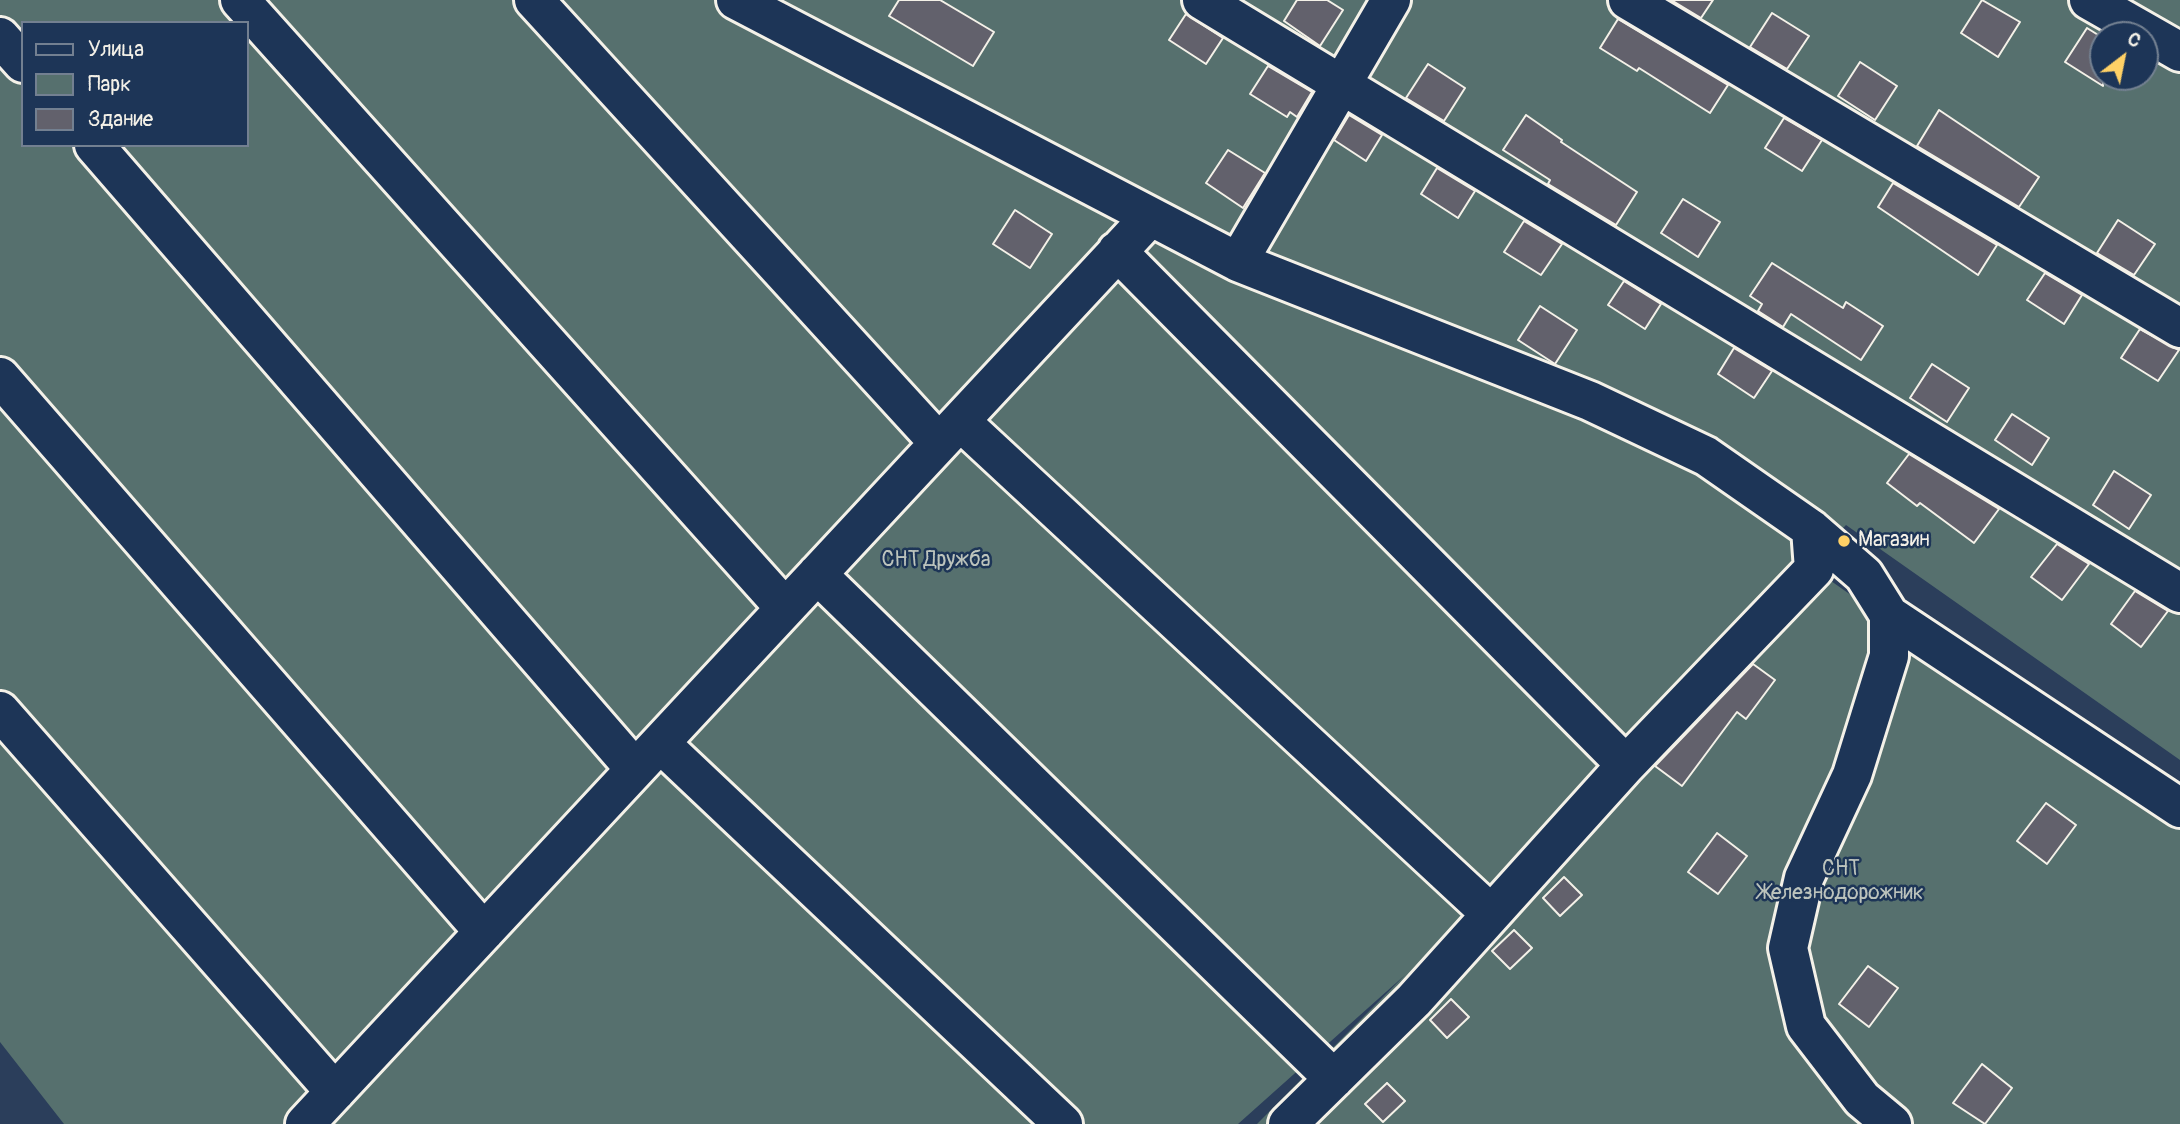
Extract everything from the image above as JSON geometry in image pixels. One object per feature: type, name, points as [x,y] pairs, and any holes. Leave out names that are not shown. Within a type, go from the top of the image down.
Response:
[{"type":"street","points":[[240,0],[785,608]]},
{"type":"street","points":[[534,0],[950,432],[1491,914]]},
{"type":"street","points":[[736,0],[1149,218],[1238,262],[1601,407],[1706,456],[1811,529],[1864,575],[1889,615],[2180,808]]},
{"type":"street","points":[[1202,0],[2180,593]]},
{"type":"street","points":[[1238,262],[1391,0]]},
{"type":"street","points":[[1628,0],[2180,328]]},
{"type":"street","points":[[2089,0],[2180,52]]},
{"type":"street","points":[[0,37],[21,61]]},
{"type":"street","points":[[96,147],[647,756],[1063,1124]]},
{"type":"street","points":[[304,1124],[1149,218]]},
{"type":"street","points":[[1118,251],[1626,765]]},
{"type":"street","points":[[0,377],[484,932]]},
{"type":"street","points":[[1288,1124],[1413,1000],[1626,765],[1814,569],[1811,529]]},
{"type":"street","points":[[817,574],[1334,1079]]},
{"type":"street","points":[[1889,615],[1889,656],[1852,775],[1804,878],[1788,948],[1806,1026],[1862,1099],[1892,1124]]},
{"type":"street","points":[[0,711],[335,1092]]},
{"type":"green space","name":"СНТ Дружба","points":[[0,0],[2180,0],[2180,760],[1846,525],[1474,906],[1814,569],[2180,827],[2180,1124],[1257,1124],[1405,975],[1238,1124],[64,1124],[0,1042]]},
{"type":"building","points":[[899,0],[940,0],[994,32],[973,66],[889,16]]},
{"type":"building","points":[[1297,0],[1327,0],[1343,10],[1320,46],[1284,21]]},
{"type":"building","points":[[1671,0],[1713,0],[1701,18]]},
{"type":"building","points":[[1982,0],[2020,22],[1998,57],[1961,33]]},
{"type":"building","points":[[1772,13],[1809,36],[1787,69],[1750,47]]},
{"type":"building","points":[[1186,14],[1223,38],[1206,64],[1169,40]]},
{"type":"building","points":[[1618,19],[1728,85],[1710,113],[1639,68],[1637,71],[1600,48]]},
{"type":"building","points":[[2087,28],[2089,29],[2089,77],[2065,62]]},
{"type":"building","points":[[1860,62],[1897,86],[1875,120],[1838,96]]},
{"type":"building","points":[[1428,64],[1465,88],[1444,121],[1406,98]]},
{"type":"building","points":[[1268,66],[1312,92],[1297,117],[1290,112],[1287,117],[1250,94]]},
{"type":"building","points":[[1939,110],[2039,177],[2019,207],[1917,146]]},
{"type":"building","points":[[1349,115],[1382,135],[1366,161],[1334,140]]},
{"type":"building","points":[[1526,115],[1562,140],[1561,142],[1637,192],[1616,225],[1548,184],[1550,180],[1503,150]]},
{"type":"building","points":[[1784,118],[1822,140],[1802,171],[1765,148]]},
{"type":"building","points":[[1228,150],[1265,173],[1243,208],[1206,183]]},
{"type":"building","points":[[1437,168],[1475,191],[1458,218],[1421,194]]},
{"type":"building","points":[[1893,183],[1997,245],[1978,275],[1878,207]]},
{"type":"building","points":[[1683,199],[1720,222],[1698,257],[1661,233]]},
{"type":"building","points":[[1015,210],[1052,234],[1030,268],[993,244]]},
{"type":"building","points":[[2118,220],[2155,244],[2134,275],[2097,253]]},
{"type":"building","points":[[1524,221],[1562,244],[1541,275],[1504,252]]},
{"type":"building","points":[[1772,263],[1843,308],[1846,302],[1883,326],[1861,360],[1791,314],[1783,327],[1758,311],[1762,304],[1750,296]]},
{"type":"building","points":[[2045,273],[2082,295],[2064,324],[2027,300]]},
{"type":"building","points":[[1624,281],[1661,304],[1645,329],[1608,305]]},
{"type":"building","points":[[1540,306],[1577,330],[1555,364],[1518,340]]},
{"type":"building","points":[[2140,329],[2179,350],[2158,381],[2121,358]]},
{"type":"building","points":[[1734,348],[1772,371],[1754,398],[1718,374]]},
{"type":"building","points":[[1932,364],[1969,388],[1947,422],[1910,398]]},
{"type":"building","points":[[2012,414],[2049,438],[2032,465],[1995,440]]},
{"type":"building","points":[[1909,454],[1999,509],[1974,543],[1920,503],[1917,506],[1887,483]]},
{"type":"building","points":[[2114,471],[2151,495],[2129,529],[2093,505]]},
{"type":"building","points":[[2057,544],[2089,564],[2062,600],[2031,577]]},
{"type":"building","points":[[2135,591],[2168,611],[2141,647],[2111,624]]},
{"type":"building","points":[[1753,664],[1775,680],[1746,719],[1737,712],[1682,786],[1655,766]]},
{"type":"building","points":[[2046,803],[2076,825],[2047,864],[2017,841]]},
{"type":"building","points":[[1717,833],[1747,856],[1718,894],[1688,872]]},
{"type":"building","points":[[1564,877],[1582,895],[1560,916],[1543,898]]},
{"type":"building","points":[[1514,930],[1532,948],[1510,969],[1492,951]]},
{"type":"building","points":[[1868,966],[1898,988],[1869,1027],[1839,1004]]},
{"type":"building","points":[[1451,999],[1469,1017],[1447,1038],[1430,1020]]},
{"type":"building","points":[[1982,1064],[2012,1088],[1985,1124],[1953,1103]]},
{"type":"building","points":[[1387,1083],[1405,1101],[1383,1122],[1365,1104]]},
{"type":"place","name":"Магазин","points":[[1844,541]]},
{"type":"park label","name":"СНТ Железнодорожник","points":[[1841,882]]}]
